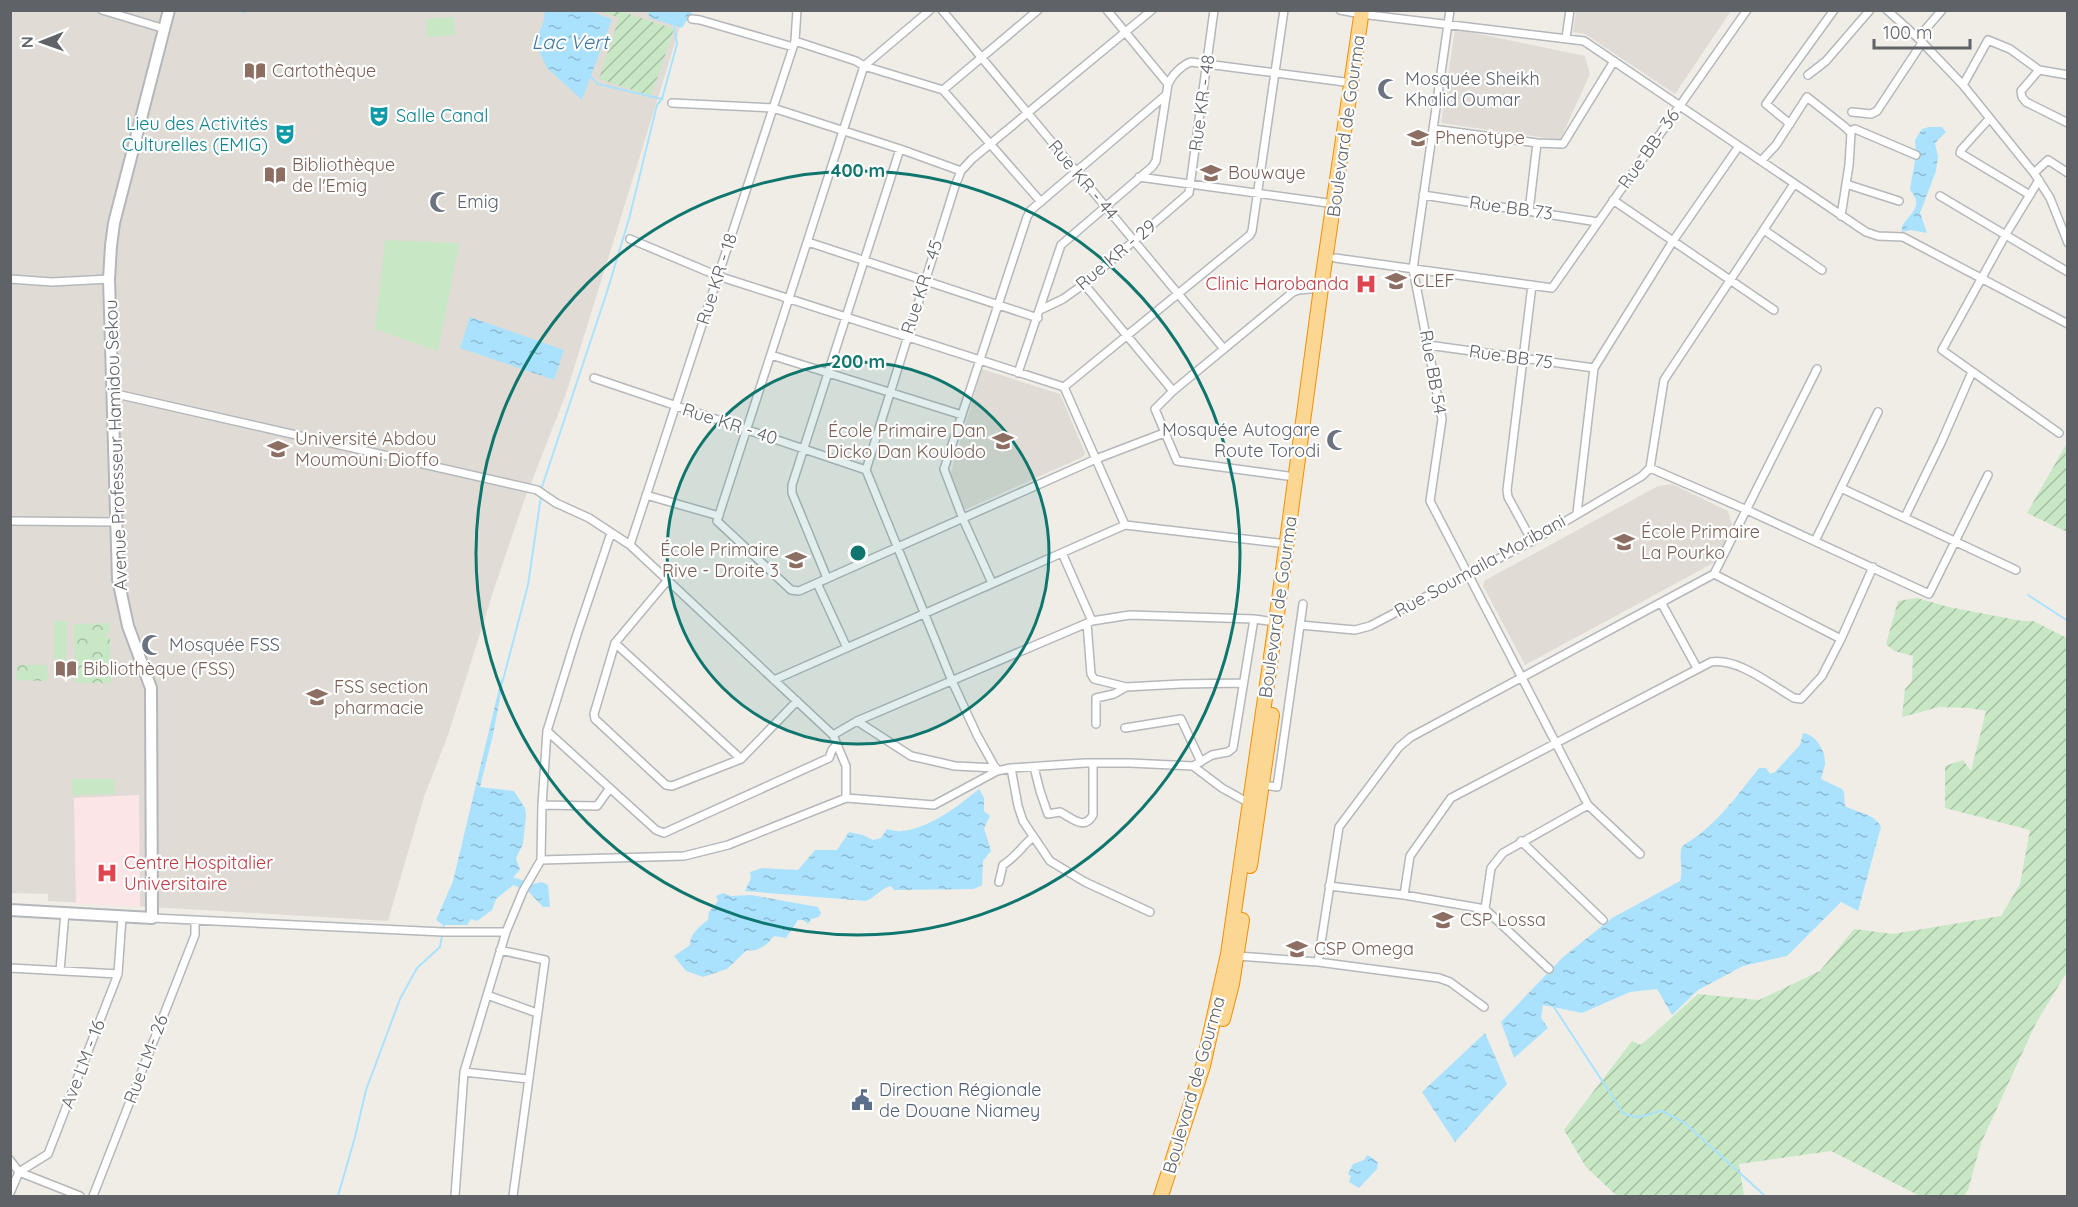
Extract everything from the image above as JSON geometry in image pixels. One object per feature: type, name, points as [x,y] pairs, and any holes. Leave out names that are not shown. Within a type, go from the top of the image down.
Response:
[{"type":"highway","name":"Boulevard de Gourma","points":[[1171,1197],[1203,1066],[1237,956],[1276,622],[1321,288],[1352,83],[1366,12]]},
{"type":"highway","name":"Boulevard de Gourma","points":[[1228,984],[1254,804],[1263,785],[1366,12]]},
{"type":"highway","name":"Boulevard de Gourma","points":[[1161,1197],[1178,1164]]},
{"type":"street","points":[[102,10],[165,29]]},
{"type":"street","name":"Avenue Professeur Hamidou Sekou","points":[[152,918],[151,688],[124,611],[118,579],[110,279],[114,223],[169,10]]},
{"type":"street","points":[[702,10],[696,19],[856,61],[864,66],[943,90],[1041,202]]},
{"type":"street","name":"Rue KR - 18","points":[[630,545],[794,44],[797,10]]},
{"type":"street","points":[[930,10],[864,66],[717,521],[791,590],[800,591],[1096,459],[1164,432]]},
{"type":"street","name":"Rue KR - 44","points":[[942,10],[1224,349]]},
{"type":"street","points":[[943,90],[1038,10]]},
{"type":"street","points":[[1107,10],[1168,84]]},
{"type":"street","name":"Rue KR - 45","points":[[866,470],[906,336],[962,171],[966,165],[1152,10]]},
{"type":"street","name":"Rue KR - 48","points":[[1188,195],[1214,10]]},
{"type":"street","points":[[1064,387],[1250,235],[1254,227],[1284,10]]},
{"type":"street","points":[[1340,10],[1584,40],[1841,216],[1872,234],[1903,237],[2067,324]]},
{"type":"street","name":"Rue BB 54","points":[[1450,10],[1413,269],[1442,424],[1430,501],[1588,804],[1640,854]]},
{"type":"street","points":[[1566,38],[1570,10]]},
{"type":"street","name":"Rue BB- 36","points":[[1532,285],[1552,288],[1747,10]]},
{"type":"street","points":[[1790,124],[1766,104],[1834,10]]},
{"type":"street","points":[[1808,75],[1826,61],[1870,10]]},
{"type":"street","points":[[1887,10],[1920,40],[1963,85],[2036,176],[2050,198],[2067,243]]},
{"type":"street","points":[[1852,112],[1871,114],[1877,111],[1920,40],[1942,10]]},
{"type":"street","points":[[1963,85],[1988,40],[2010,49],[2039,70],[2067,75]]},
{"type":"street","points":[[1433,129],[1537,143],[1565,143],[1614,61]]},
{"type":"street","points":[[1018,373],[1061,245],[1152,167],[1156,161],[1168,84],[1173,75],[1189,62],[1352,83]]},
{"type":"street","points":[[2039,70],[2021,91],[2022,97],[2026,102],[2067,123]]},
{"type":"street","points":[[992,584],[944,471],[1027,217],[1041,202],[1166,95]]},
{"type":"street","points":[[1761,161],[1776,146],[1807,97],[1850,131]]},
{"type":"street","points":[[672,103],[773,108],[962,171]]},
{"type":"street","points":[[1989,118],[1960,153],[2030,195]]},
{"type":"street","points":[[1850,131],[1856,129],[1916,155]]},
{"type":"street","points":[[1841,216],[1850,155],[1850,131]]},
{"type":"street","points":[[1529,211],[1537,143]]},
{"type":"street","points":[[1577,513],[1594,368],[1673,241],[1739,146]]},
{"type":"street","points":[[828,578],[791,489],[900,149]]},
{"type":"street","points":[[2059,433],[1942,350],[2030,195],[2036,176],[2048,160],[2067,173]]},
{"type":"street","points":[[1139,177],[1335,204]]},
{"type":"street","points":[[1794,184],[1664,380],[1650,468],[1929,594],[1988,476]]},
{"type":"street","points":[[1846,184],[1899,201]]},
{"type":"street","name":"Rue KR - 29","points":[[1039,314],[1084,284],[1188,195]]},
{"type":"street","name":"Rue BB 73","points":[[1424,195],[1598,222]]},
{"type":"street","points":[[1940,196],[2067,272]]},
{"type":"street","points":[[1614,200],[1774,310]]},
{"type":"street","points":[[1764,230],[1822,270]]},
{"type":"street","points":[[630,239],[718,276],[1064,387],[1125,525]]},
{"type":"street","points":[[808,242],[998,304],[1039,314]]},
{"type":"street","points":[[1335,258],[1532,285],[1507,490],[1508,497],[1532,541]]},
{"type":"street","points":[[10,279],[52,282],[110,279]]},
{"type":"street","points":[[1084,284],[1173,391]]},
{"type":"street","points":[[1296,477],[1180,462],[1175,459],[1155,409],[1173,391],[1293,292],[1321,288]]},
{"type":"street","name":"Rue BB 75","points":[[1428,345],[1594,368]]},
{"type":"street","points":[[771,355],[962,416]]},
{"type":"street","points":[[1318,962],[1339,828],[1404,740],[1662,604],[1714,574],[1817,369]]},
{"type":"street","points":[[1905,517],[1972,372]]},
{"type":"street","name":"Rue KR - 40","points":[[594,378],[866,470]]},
{"type":"street","points":[[112,393],[537,489],[556,503],[589,518],[630,545],[833,735],[846,766],[846,798]]},
{"type":"street","points":[[1815,541],[1878,412]]},
{"type":"street","name":"Rue Soumaila Moribani","points":[[1300,625],[1355,630],[1370,626],[1532,541],[1642,476],[1650,468]]},
{"type":"street","points":[[866,470],[952,681],[974,729],[997,769]]},
{"type":"street","points":[[1841,488],[2016,570]]},
{"type":"street","points":[[646,495],[719,516]]},
{"type":"street","points":[[10,521],[116,522]]},
{"type":"street","points":[[774,680],[1125,525],[1287,544]]},
{"type":"street","points":[[456,1197],[464,1072],[506,932],[523,891],[541,860],[547,731],[610,533]]},
{"type":"street","points":[[1062,552],[1089,622],[1091,676],[1126,687],[1243,683]]},
{"type":"street","points":[[1404,895],[1410,856],[1449,800],[1697,668],[1711,662],[1730,664],[1748,671],[1794,698],[1801,699],[1822,676],[1873,567]]},
{"type":"street","points":[[1714,574],[1841,639]]},
{"type":"street","points":[[667,581],[615,643],[594,717],[666,785],[672,786],[741,759],[797,701]]},
{"type":"street","points":[[817,583],[847,648]]},
{"type":"street","points":[[1263,785],[1277,787],[1303,604]]},
{"type":"street","points":[[1662,604],[1697,668]]},
{"type":"street","points":[[833,735],[857,721],[1089,622],[1130,615],[1254,619],[1276,622]]},
{"type":"street","points":[[857,721],[911,756],[955,766],[997,769],[1130,762],[1197,764],[1212,755],[1232,750],[1254,619]]},
{"type":"street","points":[[615,643],[741,759]]},
{"type":"street","points":[[1096,724],[1096,698],[1114,694],[1126,687]]},
{"type":"street","points":[[1125,728],[1180,719],[1197,764],[1222,788],[1254,804]]},
{"type":"street","points":[[547,731],[656,830],[664,833],[829,758],[837,744]]},
{"type":"street","points":[[1034,767],[1048,814],[1060,812],[1075,822],[1083,823],[1090,820],[1093,815],[1093,763]]},
{"type":"street","points":[[1011,768],[1023,821],[1050,861],[1104,892],[1150,912]]},
{"type":"street","points":[[541,860],[666,858],[698,854],[846,798],[934,805],[997,769]]},
{"type":"street","points":[[542,805],[597,806],[610,788]]},
{"type":"street","points":[[1485,909],[1491,868],[1503,853],[1588,804]]},
{"type":"street","points":[[999,882],[1003,865],[1013,860],[1033,837]]},
{"type":"street","points":[[1521,841],[1603,920]]},
{"type":"street","points":[[1329,886],[1404,895],[1485,909],[1550,969]]},
{"type":"street","points":[[10,909],[195,921],[440,932],[506,932]]},
{"type":"street","points":[[60,971],[65,912]]},
{"type":"street","name":"Ave LM - 16","points":[[18,1172],[48,1154],[118,974],[122,916]]},
{"type":"street","name":"Rue LM- 26","points":[[93,1197],[195,934],[195,921]]},
{"type":"street","points":[[500,950],[546,960],[513,1197]]},
{"type":"street","points":[[1237,956],[1318,962],[1439,978],[1450,982],[1484,1007]]},
{"type":"street","points":[[10,968],[118,974]]},
{"type":"street","points":[[487,995],[537,1013]]},
{"type":"street","points":[[464,1072],[528,1079]]},
{"type":"street","points":[[10,1160],[18,1172],[80,1197]]},
{"type":"street","points":[[10,1193],[18,1172]]},
{"type":"shaded area","points":[[1576,10],[1731,11],[1675,94],[1585,34],[1573,32]]},
{"type":"shaded area","name":"Université Abdou Moumouni Dioffo","points":[[11,11],[685,11],[566,394],[524,501],[495,586],[448,735],[424,797],[388,921],[48,901],[48,894],[11,893]]},
{"type":"shaded area","points":[[1455,29],[1585,56],[1590,74],[1560,140],[1441,123]]},
{"type":"shaded area","points":[[982,369],[1060,394],[1085,453],[1083,457],[964,510],[950,475]]},
{"type":"shaded area","points":[[1672,484],[1728,511],[1732,524],[1719,560],[1525,665],[1483,586],[1484,581],[1658,486]]},
{"type":"shaded area","name":"Centre Hospitalier Universitaire","points":[[139,795],[140,907],[76,903],[74,798]]},
{"type":"green space","points":[[599,11],[620,11],[674,29],[651,96],[599,79],[619,18]]},
{"type":"green space","points":[[454,17],[455,35],[427,37],[426,19]]},
{"type":"green space","points":[[385,240],[459,243],[438,351],[375,329]]},
{"type":"green space","points":[[2067,443],[2068,532],[2027,513]]},
{"type":"green space","points":[[1917,598],[1949,607],[2022,621],[2033,621],[2067,638],[2067,972],[2036,1023],[1981,1143],[1968,1190],[1964,1196],[1920,1196],[1831,1151],[1739,1164],[1744,1196],[1617,1196],[1586,1167],[1564,1130],[1632,1041],[1641,1045],[1698,994],[1759,1000],[1820,971],[1854,929],[1893,934],[2001,916],[2020,884],[2030,830],[1945,808],[1945,766],[1963,760],[1971,771],[1986,711],[1939,707],[1902,717],[1905,689],[1912,681],[1913,656],[1894,651],[1886,644],[1898,601]]},
{"type":"green space","points":[[54,621],[67,621],[66,664],[54,658]]},
{"type":"green space","points":[[110,623],[110,632],[106,633],[106,637],[110,637],[111,683],[75,683],[74,624]]},
{"type":"green space","points":[[17,665],[47,665],[47,681],[16,680]]},
{"type":"green space","points":[[114,776],[115,794],[72,795],[72,779],[114,779]]},
{"type":"water","name":"Lac Vert","points":[[545,11],[589,11],[612,19],[582,100],[547,68],[535,43]]},
{"type":"water","points":[[647,11],[693,11],[682,28],[650,18]]},
{"type":"water","points":[[1942,127],[1946,132],[1935,143],[1938,157],[1936,171],[1920,213],[1927,233],[1911,230],[1902,232],[1903,224],[1916,207],[1915,198],[1910,189],[1916,155],[1915,140],[1922,129]]},
{"type":"water","points":[[470,317],[564,350],[554,380],[460,348]]},
{"type":"water","points":[[504,677],[480,787],[514,791],[525,808],[523,844],[516,858],[520,870],[513,877],[533,884],[542,882],[548,885],[550,907],[543,907],[529,892],[513,885],[496,899],[492,910],[477,921],[471,919],[467,925],[443,925],[436,920],[453,881],[501,680]]},
{"type":"water","points":[[1803,733],[1816,740],[1822,749],[1825,764],[1821,779],[1842,789],[1845,806],[1870,816],[1881,827],[1858,911],[1841,902],[1787,956],[1743,966],[1698,990],[1672,1015],[1657,989],[1630,992],[1582,1013],[1543,1005],[1541,1018],[1548,1028],[1514,1058],[1501,1022],[1562,958],[1612,918],[1680,881],[1682,846],[1715,821],[1759,768],[1766,768],[1770,774],[1775,772],[1800,745]]},
{"type":"water","points":[[979,789],[984,798],[984,811],[990,816],[984,828],[991,851],[983,861],[982,885],[974,889],[894,890],[891,886],[866,901],[745,891],[751,878],[750,872],[762,868],[798,870],[815,850],[837,850],[849,832],[873,840],[881,838],[887,829],[911,830],[953,809]]},
{"type":"water","points":[[723,893],[731,896],[751,895],[818,907],[821,913],[819,917],[811,919],[808,924],[803,920],[798,920],[786,938],[774,936],[759,949],[747,950],[727,969],[703,977],[686,971],[674,956],[690,945],[693,934],[708,920],[709,912],[718,901],[716,896]]},
{"type":"water","points":[[1485,1033],[1507,1084],[1455,1142],[1422,1092]]},
{"type":"water","points":[[1367,1155],[1378,1163],[1377,1169],[1359,1188],[1349,1182],[1351,1176],[1348,1174],[1353,1164],[1364,1160]]},
{"type":"waterway","points":[[243,13],[246,10]]},
{"type":"waterway","points":[[539,10],[548,13]]},
{"type":"waterway","points":[[542,487],[629,219],[657,105],[662,99],[677,44],[674,25]]},
{"type":"waterway","points":[[590,76],[598,84],[662,99]]},
{"type":"waterway","points":[[503,680],[528,585],[541,496]]},
{"type":"waterway","points":[[2028,595],[2068,621]]},
{"type":"waterway","points":[[338,1196],[366,1090],[400,999],[417,968],[440,947],[444,924]]},
{"type":"waterway","points":[[1554,1007],[1623,1113],[1634,1117],[1659,1111],[1685,1123],[1765,1196]]},
{"type":"place","name":"Cartothèque","points":[[255,71]]},
{"type":"place","name":"Mosquée Sheikh Khalid Oumar","points":[[1388,89]]},
{"type":"place","name":"Salle Canal","points":[[379,116]]},
{"type":"place","name":"Lieu des Activités Culturelles (EMIG)","points":[[285,134]]},
{"type":"place","name":"Phenotype","points":[[1418,138]]},
{"type":"place","name":"Bouwaye","points":[[1211,173]]},
{"type":"place","name":"Bibliothèque de l'Emig","points":[[275,175]]},
{"type":"place","name":"Emig","points":[[440,202]]},
{"type":"place","name":"CLEF","points":[[1396,281]]},
{"type":"place","name":"Clinic Harobanda","points":[[1366,284]]},
{"type":"place","name":"Mosquée Autogare Route Torodi","points":[[1337,440]]},
{"type":"place","name":"École Primaire Dan Dicko Dan Koulodo","points":[[1003,441]]},
{"type":"place","name":"Université Abdou Moumouni Dioffo","points":[[278,449]]},
{"type":"place","name":"École Primaire La Pourko","points":[[1624,542]]},
{"type":"place","name":"École Primaire Rive - Droite 3","points":[[796,560]]},
{"type":"place","name":"Mosquée FSS","points":[[152,645]]},
{"type":"place","name":"Bibliothèque (FSS)","points":[[66,669]]},
{"type":"place","name":"FSS section pharmacie","points":[[317,697]]},
{"type":"place","name":"Centre Hospitalier Universitaire","points":[[107,873]]},
{"type":"place","name":"CSP Lossa","points":[[1443,920]]},
{"type":"place","name":"CSP Omega","points":[[1297,949]]},
{"type":"place","name":"Direction Régionale de Douane Niamey","points":[[862,1100]]}]
